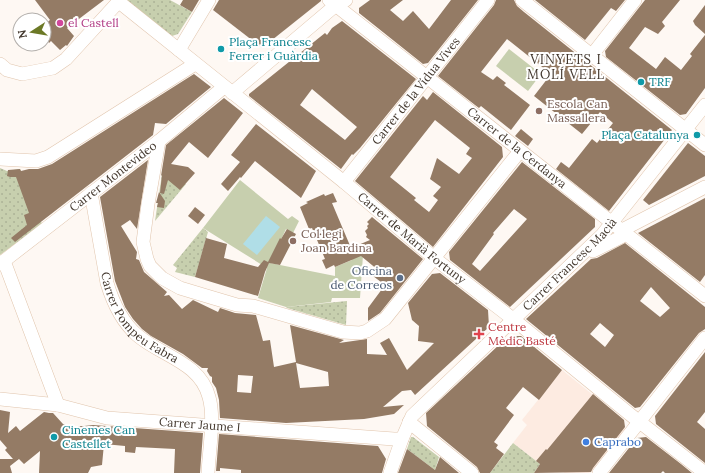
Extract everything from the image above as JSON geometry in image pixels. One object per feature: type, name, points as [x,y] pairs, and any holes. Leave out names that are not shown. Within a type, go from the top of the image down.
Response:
[{"type":"street","points":[[179,50],[210,0]]},
{"type":"street","name":"Carrer de la Vídua Vives","points":[[344,182],[488,0]]},
{"type":"street","points":[[522,0],[705,145]]},
{"type":"street","points":[[592,55],[635,0]]},
{"type":"street","points":[[0,64],[7,70],[22,74],[53,68],[66,59],[120,1]]},
{"type":"street","name":"Carrer de Marià Fortuny","points":[[120,1],[228,90],[344,182],[434,258],[513,319],[702,472]]},
{"type":"street","points":[[228,90],[271,61],[337,2]]},
{"type":"street","name":"Carrer de la Cerdanya","points":[[337,2],[427,77],[705,296]]},
{"type":"street","points":[[0,159],[36,161],[48,157],[196,64]]},
{"type":"street","name":"Carrer Montevideo","points":[[2,262],[91,194],[158,147],[228,90]]},
{"type":"street","points":[[685,130],[705,105]]},
{"type":"street","name":"Carrer Francesc Macià","points":[[390,473],[402,438],[412,416],[602,235],[685,130]]},
{"type":"street","points":[[158,147],[148,204],[144,234],[144,250],[150,266],[162,278],[180,288],[237,304],[253,306],[343,332],[360,333],[367,331],[385,319],[520,150]]},
{"type":"street","points":[[593,251],[621,237],[626,228],[705,187]]},
{"type":"street","name":"Carrer Pompeu Fabra","points":[[91,194],[107,283],[116,308],[124,321],[137,335],[183,363],[197,374],[202,380],[209,396],[211,405],[211,426],[208,473]]},
{"type":"street","points":[[2,262],[58,405]]},
{"type":"street","points":[[599,473],[705,338]]},
{"type":"street","name":"Carrer Jaume I","points":[[0,399],[58,405],[107,418],[394,439],[402,438]]},
{"type":"street","points":[[409,422],[472,473]]},
{"type":"shaded area","points":[[562,370],[624,420],[625,429],[590,473],[565,473],[546,458],[540,464],[513,443],[527,425],[522,420]]},
{"type":"green space","points":[[127,0],[170,0],[192,12],[178,34],[169,37],[128,4]]},
{"type":"green space","points":[[509,49],[541,74],[528,91],[496,66]]},
{"type":"green space","points":[[0,168],[7,171],[20,169],[42,224],[0,255]]},
{"type":"green space","points":[[162,174],[186,184],[155,221]]},
{"type":"green space","points":[[240,180],[288,219],[292,216],[299,221],[293,233],[286,229],[270,263],[335,276],[335,267],[352,260],[351,258],[363,255],[360,298],[332,298],[331,302],[286,307],[258,298],[267,268],[203,228]]},
{"type":"green space","points":[[203,228],[208,232],[195,277],[175,272],[177,268],[173,265]]},
{"type":"green space","points":[[347,301],[346,325],[286,307]]},
{"type":"green space","points":[[411,437],[439,457],[435,470],[407,449]]},
{"type":"green space","points":[[513,443],[540,464],[534,473],[490,473]]},
{"type":"water","points":[[266,216],[280,227],[257,255],[243,244]]},
{"type":"building","name":"el Castell","points":[[35,0],[104,0],[67,28],[74,36],[67,46],[66,45],[60,50],[52,42],[52,12],[44,12]]},
{"type":"building","points":[[183,0],[199,0],[192,12],[180,5]]},
{"type":"building","points":[[219,0],[321,1],[262,48],[213,10]]},
{"type":"building","points":[[370,0],[403,0],[390,10],[403,21],[413,11],[429,29],[451,0],[478,0],[428,63],[423,64],[359,13],[359,8]]},
{"type":"building","points":[[496,0],[514,0],[517,6],[524,12],[672,130],[609,211],[556,169],[561,162],[569,168],[592,139],[597,143],[613,123],[600,112],[582,134],[534,96],[551,74],[507,39],[481,72],[493,80],[497,76],[506,83],[504,85],[530,105],[511,130],[481,106],[479,108],[438,76],[494,5]]},
{"type":"building","points":[[535,0],[625,0],[616,11],[611,8],[585,40]]},
{"type":"building","points":[[645,0],[680,0],[662,22],[665,26],[658,34],[645,27],[629,48],[656,69],[665,57],[681,70],[692,56],[690,54],[705,35],[705,88],[686,114],[680,115],[606,57],[605,51]]},
{"type":"building","points":[[705,5],[705,34],[695,25],[693,21]]},
{"type":"building","points":[[342,21],[416,79],[341,169],[249,96],[249,94],[325,33],[327,35],[332,28]],"holes":[[[312,89],[357,127],[345,140],[300,105]]]},
{"type":"building","points":[[194,74],[211,87],[166,124],[155,123],[153,135],[15,242],[11,238],[27,225],[24,215],[29,213],[16,177],[7,176],[8,170],[20,169],[21,171],[38,169],[52,164]]},
{"type":"building","points":[[433,92],[502,147],[503,157],[433,247],[355,181],[423,96],[427,100]],"holes":[[[435,120],[470,148],[466,154],[472,158],[459,174],[437,158],[430,179],[441,187],[433,196],[438,200],[429,212],[414,200],[416,198],[390,177]]]},
{"type":"building","points":[[224,98],[243,113],[208,158],[189,142],[171,164],[188,167],[195,173],[180,190],[168,180],[164,194],[160,193],[166,145]]},
{"type":"building","points":[[256,124],[316,171],[301,198],[255,161],[228,191],[221,184],[240,162],[231,155]]},
{"type":"building","points":[[521,129],[533,139],[528,146],[515,136]]},
{"type":"building","points":[[688,143],[705,156],[705,176],[649,205],[643,200]]},
{"type":"building","points":[[148,160],[137,229],[130,220],[121,226],[137,252],[136,259],[139,260],[144,272],[167,292],[164,296],[169,295],[182,309],[193,300],[218,312],[220,308],[235,313],[256,315],[263,341],[270,340],[274,367],[296,362],[290,325],[344,340],[339,343],[367,339],[367,354],[387,355],[380,343],[389,338],[407,370],[434,343],[418,341],[419,326],[412,320],[408,303],[432,274],[440,273],[488,310],[489,327],[415,395],[411,390],[402,391],[383,407],[404,405],[394,414],[364,419],[286,423],[220,418],[219,400],[216,388],[212,382],[212,377],[207,371],[208,368],[202,368],[183,354],[151,336],[133,319],[125,307],[115,281],[100,197]],"holes":[[[296,363],[328,372],[329,386],[300,388]],[[238,375],[253,376],[251,393],[237,392]]]},
{"type":"building","points":[[522,162],[595,219],[595,227],[510,307],[450,260],[449,252]],"holes":[[[514,209],[527,219],[480,271],[472,264],[494,234],[493,233]]]},
{"type":"building","points":[[159,192],[165,201],[164,208],[157,207],[158,203],[156,203]]},
{"type":"building","points":[[333,193],[337,202],[332,203],[351,248],[370,240],[366,237],[367,235],[365,231],[369,224],[367,222],[372,217],[423,259],[380,313],[368,321],[368,308],[385,285],[373,276],[378,270],[361,256],[335,267],[334,265],[326,269],[322,260],[325,259],[312,228],[309,229],[300,207],[308,203],[306,202],[324,194],[325,196]]},
{"type":"building","points":[[705,198],[705,275],[700,282],[638,233]]},
{"type":"building","points":[[195,207],[205,215],[198,224],[188,216]]},
{"type":"building","points":[[287,229],[296,234],[280,265],[269,263],[258,296],[195,277],[206,238],[227,244],[224,258],[258,267],[264,260],[268,262],[280,238],[281,239]]},
{"type":"building","points":[[625,243],[705,307],[705,329],[699,333],[640,407],[635,408],[526,319],[591,259],[597,258]],"holes":[[[651,287],[670,308],[660,317],[640,301]],[[600,323],[614,335],[605,347],[590,334]]]},
{"type":"building","points":[[510,336],[521,336],[562,370],[539,400],[523,387],[506,408],[514,415],[494,442],[498,445],[496,448],[504,454],[490,473],[480,473],[477,467],[427,426],[426,413],[506,338],[511,338]]},
{"type":"building","points":[[705,352],[705,412],[697,422],[705,429],[705,463],[656,424],[655,416]]},
{"type":"building","name":"Caprabo","points":[[593,394],[624,420],[625,427],[591,472],[534,473],[540,464],[536,461],[546,449],[547,450]]},
{"type":"building","points":[[0,410],[10,412],[8,433],[16,426],[20,431],[44,412],[53,413],[63,424],[68,426],[93,425],[203,433],[200,473],[174,473],[175,449],[136,447],[135,453],[125,452],[125,446],[104,444],[102,465],[91,467],[88,473],[39,473],[40,451],[24,464],[19,459],[10,466],[12,473],[0,473],[0,459],[13,459],[5,450],[7,448],[0,440]]},
{"type":"building","points":[[219,434],[378,446],[386,459],[382,473],[241,473],[241,470],[220,468],[220,471],[216,471]]},
{"type":"building","points":[[646,437],[692,473],[665,473],[663,471],[661,473],[609,473],[637,438]]},
{"type":"building","points":[[407,449],[435,470],[440,457],[459,473],[398,473]]},
{"type":"place","name":"el Castell","points":[[60,23]]},
{"type":"place","name":"Plaça Francesc Ferrer i Guàrdia","points":[[221,49]]},
{"type":"place","name":"TRF","points":[[641,82]]},
{"type":"place","name":"Escola Can Massallera","points":[[539,111]]},
{"type":"place","name":"Plaça Catalunya","points":[[697,135]]},
{"type":"place","name":"Col·legi Joan Bardina","points":[[293,241]]},
{"type":"place","name":"Oficina de Correos","points":[[400,278]]},
{"type":"place","name":"Centre Mèdic Basté","points":[[479,334]]},
{"type":"place","name":"Cinemes Can Castellet","points":[[54,437]]},
{"type":"place","name":"Caprabo","points":[[586,442]]},
{"type":"district","name":"VINYETS I MOLÍ VELL","points":[[566,66]]}]
